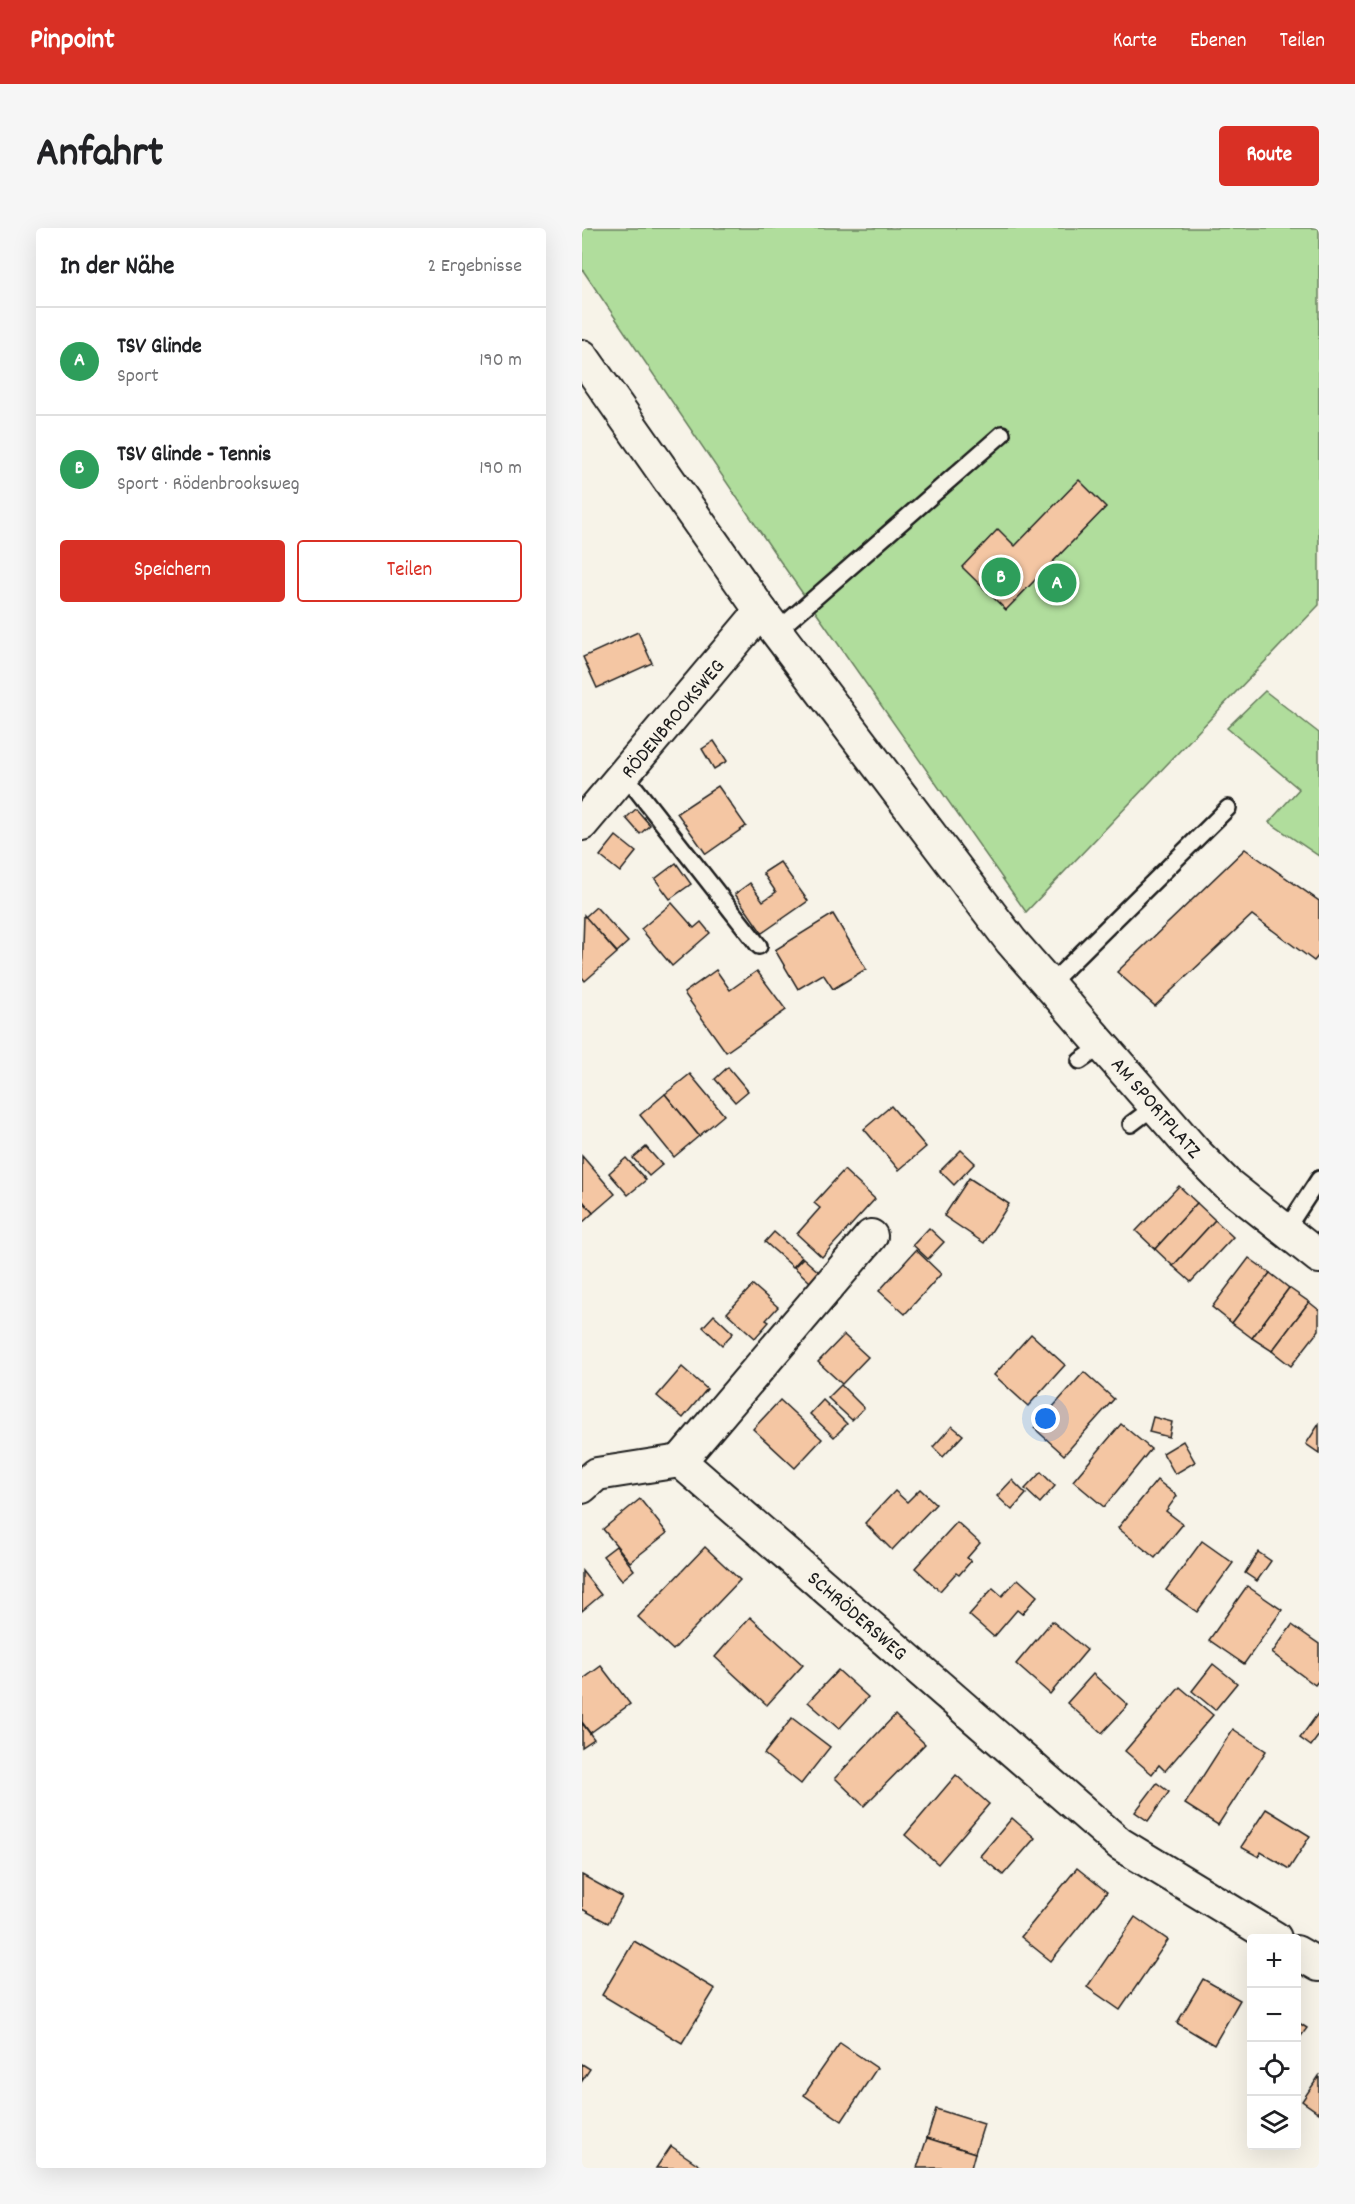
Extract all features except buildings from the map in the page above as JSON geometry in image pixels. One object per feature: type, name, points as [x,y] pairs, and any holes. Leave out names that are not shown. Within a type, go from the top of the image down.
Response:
[{"type":"street","name":"AM SPORTPLATZ","points":[[582,356],[769,621],[1011,941],[1049,985],[1091,1053],[1143,1115],[1196,1153],[1226,1183],[1319,1257]]},
{"type":"street","name":"RÖDENBROOKSWEG","points":[[582,824],[624,775],[769,621]]},
{"type":"street","points":[[582,1487],[597,1474],[681,1461],[871,1236]]},
{"type":"street","name":"SCHRÖDERSWEG","points":[[681,1461],[1120,1844],[1268,1934]]},
{"type":"street","points":[[1301,1955],[1319,1965]]},
{"type":"lane","points":[[769,621],[1002,434]]},
{"type":"lane","points":[[624,775],[759,946]]},
{"type":"lane","points":[[1049,985],[1228,808]]},
{"type":"lane","points":[[1285,1231],[1319,1179]]},
{"type":"green space","points":[[582,228],[1319,228],[1319,605],[1026,912],[780,561],[582,269]]},
{"type":"green space","points":[[1265,691],[1319,733],[1319,856],[1269,822],[1299,789],[1227,728]]},
{"type":"place","name":"TSV Glinde - Tennis","points":[[1001,577]]},
{"type":"place","name":"TSV Glinde","points":[[1057,583]]}]
